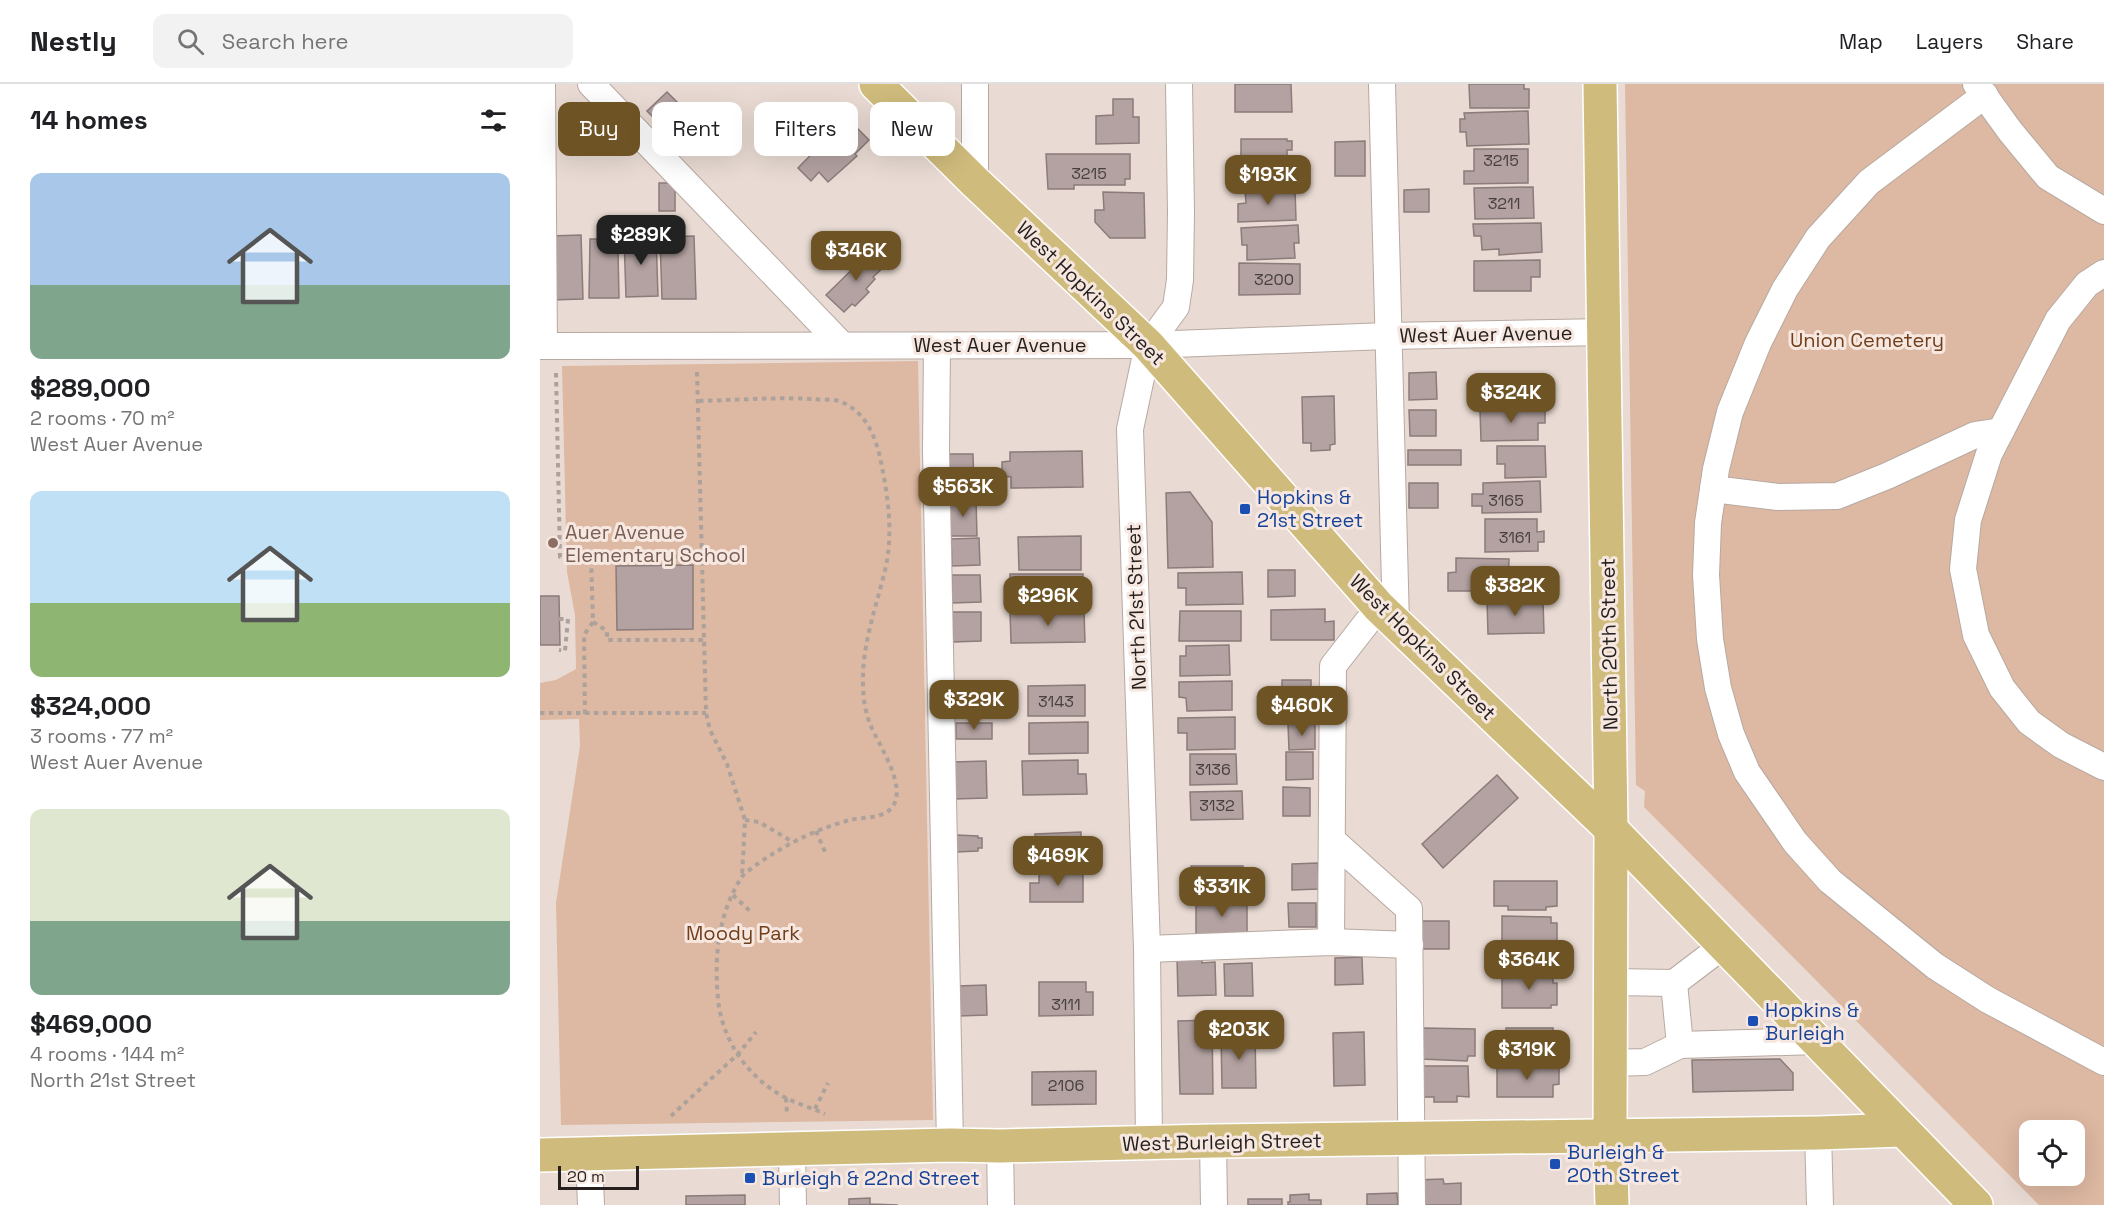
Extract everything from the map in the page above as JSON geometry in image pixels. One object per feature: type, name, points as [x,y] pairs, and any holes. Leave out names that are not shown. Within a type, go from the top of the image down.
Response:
[{"type":"main road","name":"West Hopkins Street","points":[[876,84],[975,182],[1148,345],[1387,615],[1611,829],[1976,1205]]},
{"type":"main road","name":"North 20th Street","points":[[1600,84],[1611,829],[1610,1137],[1612,1205]]},
{"type":"main road","name":"West Burleigh Street","points":[[540,1155],[950,1145],[1610,1137],[1903,1130]]},
{"type":"street","points":[[542,84],[542,346]]},
{"type":"street","points":[[591,84],[842,345]]},
{"type":"street","points":[[975,84],[975,182]]},
{"type":"street","name":"North 21st Street","points":[[1149,1142],[1147,949],[1130,429],[1148,345],[1176,307],[1179,289],[1181,212],[1179,84]]},
{"type":"street","points":[[1331,942],[1333,666],[1387,615],[1387,336],[1382,84]]},
{"type":"street","points":[[2104,211],[2048,177],[1980,90],[1869,182],[1818,238],[1785,289],[1758,343],[1730,412],[1716,469],[1708,523],[1706,575],[1710,639],[1718,688],[1731,734],[1747,772],[1795,842],[1830,881],[1935,966],[1988,1000],[2104,1062]]},
{"type":"street","points":[[2104,273],[2087,284],[2058,321],[1989,454],[1968,520],[1963,569],[1976,635],[2002,688],[2029,722],[2061,746],[2104,767]]},
{"type":"street","name":"West Auer Avenue","points":[[542,346],[1148,345],[1387,336],[1605,332]]},
{"type":"street","points":[[937,346],[936,450],[950,1145]]},
{"type":"street","points":[[1713,489],[1778,497],[1837,496],[1887,476],[1975,435],[2001,431]]},
{"type":"street","points":[[1332,840],[1409,909],[1412,1205]]},
{"type":"street","points":[[1147,949],[1331,942],[1410,945]]},
{"type":"street","points":[[1611,982],[1674,983],[1724,945]]},
{"type":"street","points":[[1674,983],[1680,1045]]},
{"type":"street","points":[[1611,1063],[1645,1062],[1680,1045],[1817,1041]]},
{"type":"street","points":[[1818,1133],[1820,1205]]},
{"type":"street","points":[[1213,1141],[1214,1205]]},
{"type":"street","points":[[1000,1146],[1001,1205]]},
{"type":"street","points":[[792,1150],[793,1205]]},
{"type":"street","points":[[589,1154],[591,1205]]},
{"type":"path","points":[[697,371],[706,713],[710,730],[727,764],[745,820],[742,876],[723,916],[717,947],[716,975],[719,1006],[727,1033],[748,1068],[763,1083],[786,1098],[825,1114]]},
{"type":"path","points":[[556,373],[560,557],[702,557]]},
{"type":"path","points":[[699,401],[798,398],[838,401],[862,416],[877,441],[888,494],[890,534],[886,564],[865,646],[863,702],[896,782],[897,795],[893,807],[884,814],[851,820],[816,831],[765,859],[742,876]]},
{"type":"path","points":[[585,714],[585,635],[593,622],[591,556]]},
{"type":"path","points":[[559,619],[568,619],[565,651],[559,650]]},
{"type":"path","points":[[593,622],[607,631],[607,640],[704,640]]},
{"type":"path","points":[[540,714],[706,713]]},
{"type":"path","points":[[745,820],[759,822],[793,842]]},
{"type":"path","points":[[816,831],[826,854]]},
{"type":"path","points":[[733,895],[752,913]]},
{"type":"path","points":[[671,1116],[738,1054],[756,1032]]},
{"type":"path","points":[[815,1109],[828,1083]]},
{"type":"path","points":[[786,1098],[787,1114]]},
{"type":"green space","name":"Union Cemetery","points":[[1625,84],[2104,84],[2104,1205],[2039,1205],[2020,1186],[2085,1186],[2085,1120],[2019,1120],[2019,1185],[1644,807],[1645,791],[1636,785]]},
{"type":"green space","name":"Moody Park","points":[[918,361],[933,1120],[561,1125],[556,903],[580,746],[579,719],[540,720],[540,683],[556,680],[576,669],[575,615],[567,572],[562,366]]},
{"type":"building","points":[[1235,84],[1291,84],[1292,112],[1235,112]]},
{"type":"building","points":[[1469,84],[1524,84],[1524,89],[1529,89],[1529,108],[1470,108]]},
{"type":"building","points":[[667,92],[677,102],[656,102]]},
{"type":"building","points":[[1113,99],[1133,99],[1133,117],[1139,117],[1139,143],[1096,144],[1096,116],[1113,115]]},
{"type":"building","points":[[652,106],[652,116],[647,111]]},
{"type":"building","points":[[1528,111],[1529,144],[1467,146],[1466,132],[1460,132],[1460,119],[1465,119],[1464,113]]},
{"type":"building","points":[[858,129],[869,140],[858,151]]},
{"type":"building","points":[[1241,139],[1287,139],[1287,141],[1292,141],[1292,150],[1287,150],[1287,170],[1292,170],[1292,179],[1287,179],[1287,182],[1241,182]]},
{"type":"building","points":[[1365,141],[1365,176],[1335,176],[1335,142]]},
{"type":"building","points":[[1474,149],[1528,149],[1528,183],[1464,184],[1464,171],[1474,171]]},
{"type":"building","points":[[1046,154],[1130,154],[1130,179],[1125,179],[1125,185],[1074,185],[1074,189],[1048,189]]},
{"type":"building","points":[[810,156],[857,156],[828,182],[819,172],[811,181],[798,168]]},
{"type":"building","points":[[659,183],[675,183],[675,211],[659,211]]},
{"type":"building","points":[[1533,187],[1534,218],[1475,219],[1474,188]]},
{"type":"building","points":[[1295,188],[1296,220],[1238,222],[1238,204],[1246,203],[1245,190]]},
{"type":"building","points":[[1429,189],[1429,212],[1404,212],[1404,190]]},
{"type":"building","points":[[1103,192],[1144,193],[1145,238],[1110,238],[1095,222],[1095,210],[1104,210]]},
{"type":"building","points":[[1541,223],[1542,252],[1499,255],[1499,249],[1482,250],[1481,236],[1474,236],[1473,224]]},
{"type":"building","points":[[1298,225],[1299,243],[1294,243],[1295,258],[1247,260],[1247,245],[1242,245],[1241,228]]},
{"type":"building","points":[[581,235],[583,299],[550,300],[549,236]]},
{"type":"building","points":[[656,236],[658,296],[626,297],[624,237]]},
{"type":"building","points":[[694,236],[696,299],[662,299],[660,237]]},
{"type":"building","points":[[590,239],[613,239],[613,252],[618,252],[619,298],[589,298]]},
{"type":"building","points":[[872,250],[886,265],[873,277],[875,279],[866,289],[869,292],[855,306],[852,304],[844,312],[826,295]]},
{"type":"building","points":[[1540,260],[1540,277],[1531,277],[1531,291],[1474,291],[1474,261]]},
{"type":"building","points":[[1239,263],[1300,264],[1300,294],[1239,295]]},
{"type":"building","points":[[1436,372],[1437,399],[1409,400],[1409,373]]},
{"type":"building","points":[[1543,375],[1544,406],[1483,407],[1482,376]]},
{"type":"building","points":[[1334,396],[1335,444],[1330,445],[1330,450],[1311,451],[1311,443],[1303,443],[1302,397]]},
{"type":"building","points":[[1545,408],[1545,423],[1538,423],[1538,440],[1481,441],[1480,410]]},
{"type":"building","points":[[1409,410],[1436,410],[1436,436],[1410,436]]},
{"type":"building","points":[[1497,446],[1545,446],[1546,477],[1505,478],[1505,464],[1497,464]]},
{"type":"building","points":[[1408,450],[1461,450],[1461,465],[1408,465]]},
{"type":"building","points":[[1082,451],[1083,487],[1011,488],[1011,477],[1002,476],[1002,462],[1010,461],[1010,452]]},
{"type":"building","points":[[945,454],[973,454],[974,489],[946,489]]},
{"type":"building","points":[[1540,481],[1541,512],[1482,513],[1482,506],[1472,506],[1472,494],[1483,494],[1483,483]]},
{"type":"building","points":[[1409,483],[1438,483],[1438,508],[1409,508]]},
{"type":"building","points":[[1190,492],[1212,522],[1213,567],[1168,568],[1166,493]]},
{"type":"building","points":[[976,499],[977,536],[949,536],[949,500]]},
{"type":"building","points":[[1485,519],[1537,519],[1537,532],[1544,531],[1544,542],[1538,542],[1538,551],[1485,552]]},
{"type":"building","points":[[1081,536],[1081,570],[1019,570],[1018,537]]},
{"type":"building","points":[[979,538],[980,565],[952,566],[951,539]]},
{"type":"building","points":[[1456,558],[1509,559],[1508,591],[1448,591],[1448,573],[1456,572]]},
{"type":"building","points":[[693,565],[693,629],[617,630],[616,566]]},
{"type":"building","points":[[1268,570],[1295,570],[1295,596],[1268,597]]},
{"type":"building","points":[[1242,572],[1243,604],[1186,605],[1186,588],[1178,588],[1178,573]]},
{"type":"building","points":[[1010,574],[1083,574],[1083,589],[1075,589],[1075,606],[1010,606]]},
{"type":"building","points":[[952,575],[980,575],[981,602],[952,603]]},
{"type":"building","points":[[540,596],[559,596],[560,645],[540,645]]},
{"type":"building","points":[[1543,599],[1544,633],[1488,634],[1487,600]]},
{"type":"building","points":[[1325,609],[1325,622],[1334,621],[1334,640],[1271,640],[1271,610]]},
{"type":"building","points":[[1084,610],[1085,642],[1011,643],[1010,611]]},
{"type":"building","points":[[1180,611],[1241,611],[1241,641],[1179,641]]},
{"type":"building","points":[[952,612],[981,612],[981,641],[953,642]]},
{"type":"building","points":[[1229,645],[1230,675],[1180,676],[1180,656],[1186,656],[1186,646]]},
{"type":"building","points":[[1282,680],[1311,680],[1311,706],[1282,706]]},
{"type":"building","points":[[1232,681],[1232,710],[1187,711],[1186,698],[1179,697],[1179,682]]},
{"type":"building","points":[[1085,685],[1085,716],[1028,716],[1028,686]]},
{"type":"building","points":[[981,686],[982,712],[955,713],[954,687]]},
{"type":"building","points":[[1235,717],[1235,749],[1187,750],[1187,733],[1178,733],[1178,718]]},
{"type":"building","points":[[1088,722],[1088,753],[1029,754],[1029,723]]},
{"type":"building","points":[[956,723],[992,723],[992,739],[956,739]]},
{"type":"building","points":[[1288,724],[1315,724],[1315,749],[1289,750]]},
{"type":"building","points":[[1286,752],[1313,752],[1313,779],[1286,780]]},
{"type":"building","points":[[1190,754],[1236,754],[1237,784],[1190,785]]},
{"type":"building","points":[[1078,760],[1078,774],[1086,774],[1087,794],[1023,795],[1022,761]]},
{"type":"building","points":[[986,761],[987,798],[954,799],[953,762]]},
{"type":"building","points":[[1497,775],[1518,798],[1443,868],[1422,844]]},
{"type":"building","points":[[1283,787],[1310,788],[1310,816],[1283,816]]},
{"type":"building","points":[[1242,791],[1243,819],[1191,820],[1190,792]]},
{"type":"building","points":[[1081,832],[1081,845],[1088,845],[1089,863],[1025,866],[1025,850],[1035,849],[1035,834]]},
{"type":"building","points":[[956,835],[982,838],[982,848],[978,848],[978,851],[956,852]]},
{"type":"building","points":[[1318,863],[1319,889],[1292,890],[1292,864]]},
{"type":"building","points":[[1191,866],[1243,866],[1243,882],[1239,882],[1239,896],[1185,897],[1185,881],[1191,881]]},
{"type":"building","points":[[1039,871],[1083,871],[1083,902],[1030,902],[1030,883],[1039,883]]},
{"type":"building","points":[[1494,881],[1557,881],[1557,906],[1546,907],[1546,910],[1508,910],[1508,906],[1494,906]]},
{"type":"building","points":[[1196,901],[1247,901],[1247,936],[1196,936]]},
{"type":"building","points":[[1288,903],[1316,903],[1316,927],[1289,927]]},
{"type":"building","points":[[1502,916],[1551,917],[1551,923],[1557,923],[1557,947],[1551,947],[1551,951],[1502,951]]},
{"type":"building","points":[[1422,921],[1449,921],[1449,949],[1422,949]]},
{"type":"building","points":[[1362,957],[1363,984],[1335,985],[1335,958]]},
{"type":"building","points":[[1177,958],[1202,958],[1202,963],[1215,962],[1216,995],[1178,996]]},
{"type":"building","points":[[1252,963],[1253,996],[1225,996],[1224,964]]},
{"type":"building","points":[[1502,973],[1553,973],[1553,983],[1557,983],[1557,1005],[1551,1005],[1551,1008],[1502,1008]]},
{"type":"building","points":[[1039,982],[1086,982],[1086,992],[1093,992],[1093,1015],[1039,1016]]},
{"type":"building","points":[[986,985],[987,1015],[959,1016],[958,986]]},
{"type":"building","points":[[1212,1020],[1213,1094],[1180,1094],[1178,1021]]},
{"type":"building","points":[[1422,1028],[1475,1029],[1475,1056],[1468,1056],[1467,1061],[1421,1059]]},
{"type":"building","points":[[1506,1028],[1553,1028],[1553,1037],[1559,1037],[1559,1060],[1506,1061]]},
{"type":"building","points":[[1364,1032],[1365,1085],[1334,1086],[1333,1033]]},
{"type":"building","points":[[1255,1033],[1256,1088],[1222,1088],[1221,1034]]},
{"type":"building","points":[[1780,1059],[1793,1073],[1793,1090],[1693,1092],[1692,1060]]},
{"type":"building","points":[[1497,1065],[1559,1065],[1559,1084],[1553,1085],[1553,1097],[1497,1097]]},
{"type":"building","points":[[1421,1066],[1468,1066],[1469,1097],[1457,1096],[1457,1102],[1434,1102],[1434,1097],[1421,1097]]},
{"type":"building","points":[[1096,1071],[1096,1104],[1032,1105],[1032,1072]]},
{"type":"building","points":[[1443,1179],[1444,1184],[1461,1183],[1461,1205],[1416,1205],[1415,1180]]},
{"type":"building","points":[[1397,1193],[1398,1205],[1367,1205],[1367,1194]]},
{"type":"building","points":[[1309,1194],[1309,1200],[1321,1200],[1321,1205],[1288,1205],[1290,1195]]},
{"type":"building","points":[[745,1195],[745,1205],[686,1205],[686,1196]]},
{"type":"building","points":[[870,1198],[870,1204],[898,1205],[849,1205],[849,1199]]},
{"type":"building","points":[[1248,1199],[1282,1199],[1282,1205],[1248,1205]]},
{"type":"place","name":"Hopkins & 21st Street","points":[[1245,509]]},
{"type":"place","name":"Auer Avenue Elementary School","points":[[553,543]]},
{"type":"place","name":"Hopkins & Burleigh","points":[[1753,1021]]},
{"type":"place","name":"Burleigh & 20th Street","points":[[1555,1164]]},
{"type":"place","name":"Burleigh & 22nd Street","points":[[750,1178]]}]
